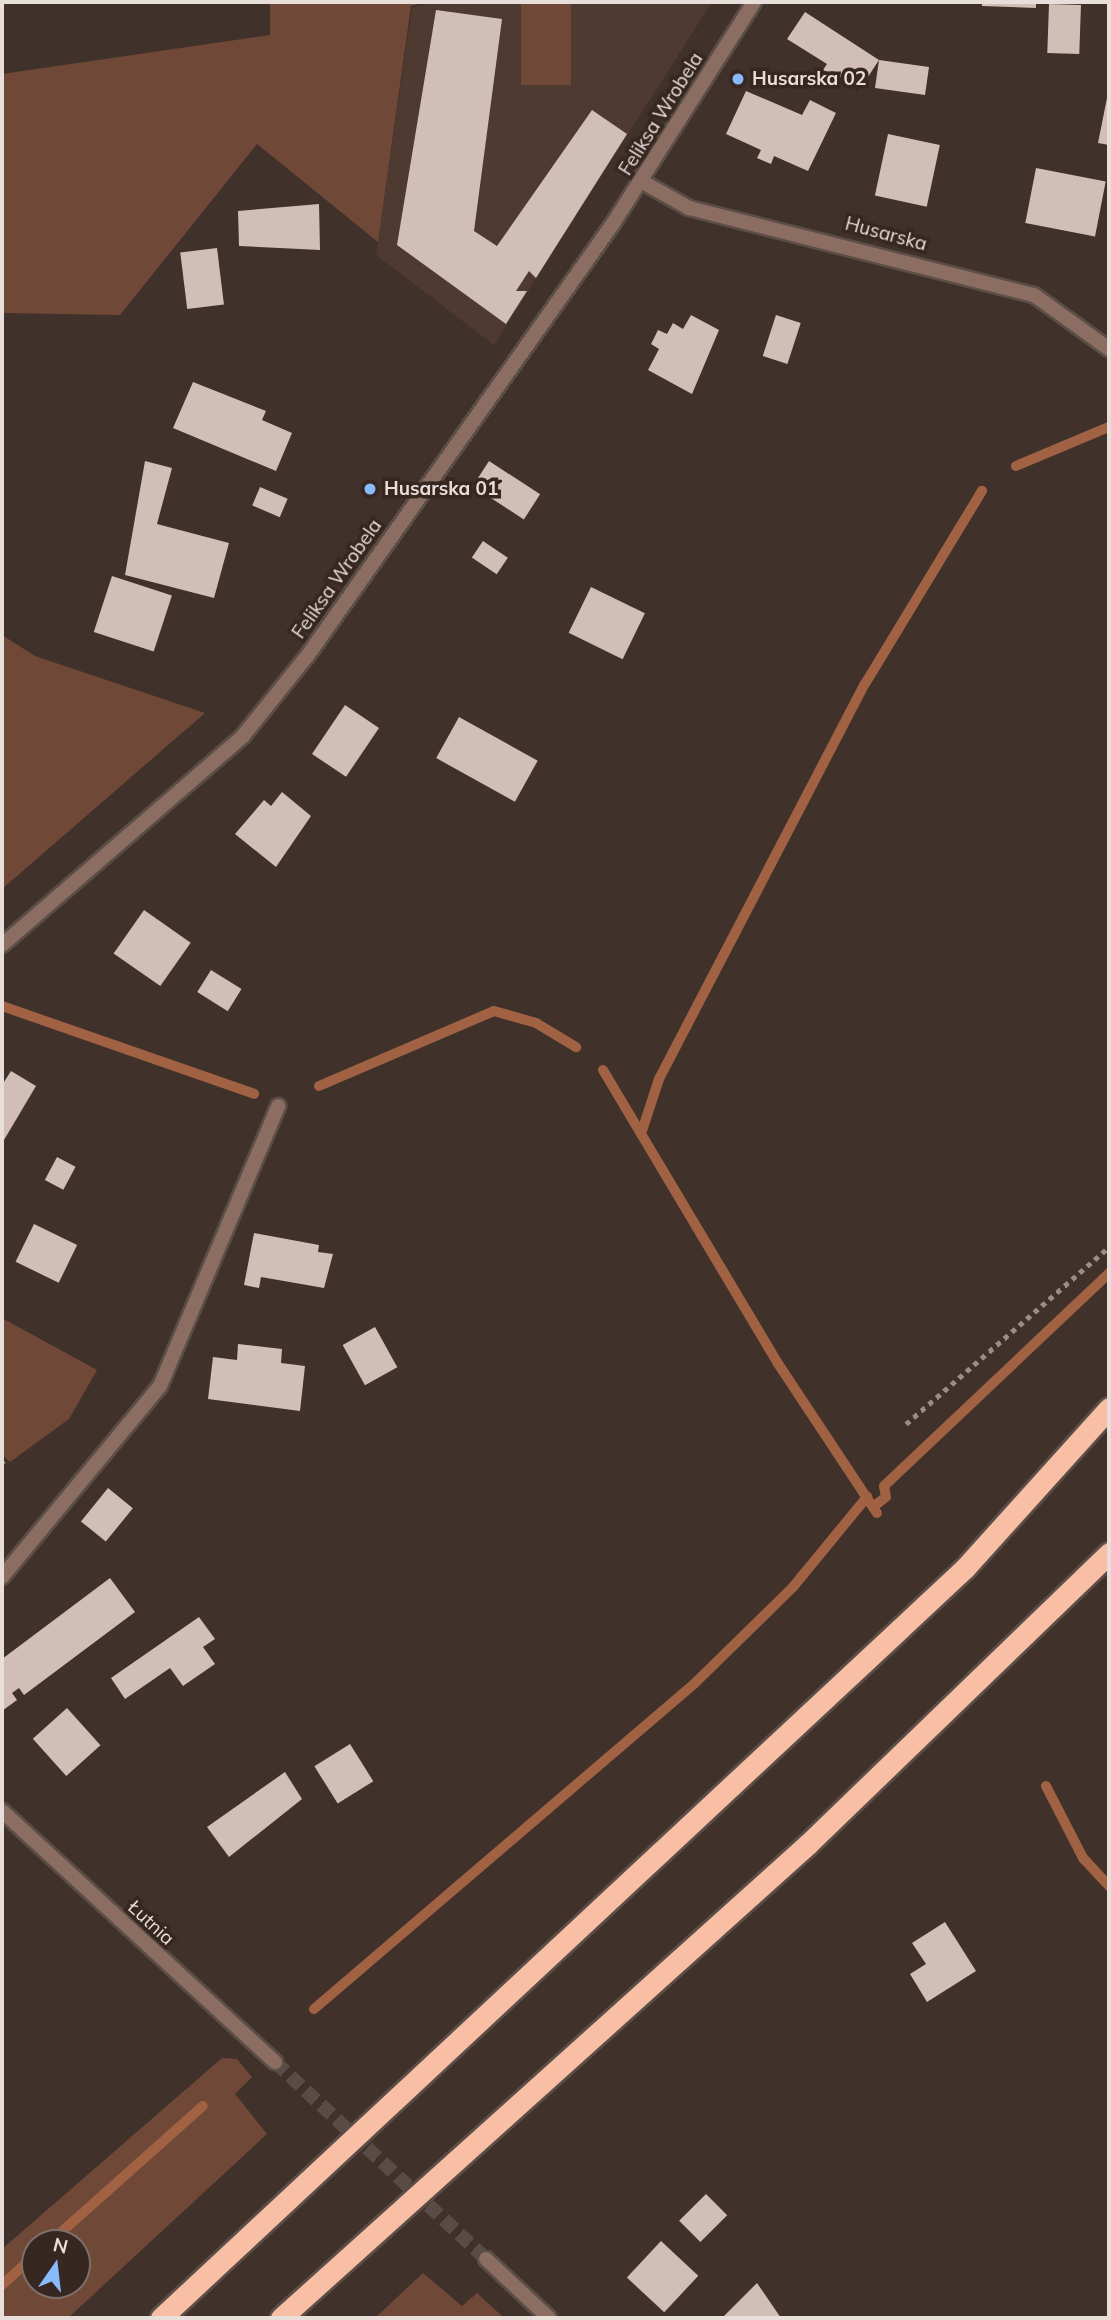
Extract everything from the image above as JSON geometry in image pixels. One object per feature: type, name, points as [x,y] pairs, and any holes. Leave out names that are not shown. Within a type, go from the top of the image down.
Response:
[{"type":"highway","points":[[161,2318],[925,1606],[1109,1409]]},
{"type":"highway","points":[[281,2318],[808,1844],[1109,1553]]},
{"type":"street","name":"Feliksa Wrobela","points":[[2,944],[243,736],[308,655],[641,181],[754,2]]},
{"type":"street","name":"Husarska","points":[[641,181],[689,208],[1034,295],[1109,349]]},
{"type":"street","points":[[2,1577],[160,1386],[278,1106]]},
{"type":"street","name":"Łutnia","points":[[2,1811],[275,2063]]},
{"type":"street","points":[[486,2259],[549,2318]]},
{"type":"path","points":[[906,1424],[1109,1247]]},
{"type":"shaded area","points":[[270,2],[426,2],[411,6],[378,242],[257,144],[120,315],[2,313],[2,74],[270,35]]},
{"type":"shaded area","points":[[435,2],[712,2],[494,345],[376,255],[412,7]]},
{"type":"shaded area","points":[[521,2],[571,2],[571,85],[521,85]]},
{"type":"shaded area","points":[[2,635],[35,656],[205,713],[2,889]]},
{"type":"shaded area","points":[[2,1318],[97,1370],[69,1419],[10,1462],[2,1455]]},
{"type":"shaded area","points":[[222,2058],[237,2059],[252,2077],[235,2094],[267,2134],[91,2297],[91,2229],[25,2229]]},
{"type":"shaded area","points":[[21,2233],[21,2299],[89,2299],[68,2318],[2,2318],[2,2249]]},
{"type":"shaded area","points":[[423,2273],[462,2306],[477,2293],[504,2318],[375,2318]]},
{"type":"building","points":[[982,2],[1036,2],[1036,8],[982,6]]},
{"type":"building","points":[[1049,4],[1081,5],[1079,54],[1047,53]]},
{"type":"building","points":[[436,10],[502,19],[474,231],[497,246],[592,110],[627,134],[536,278],[529,271],[516,291],[527,291],[506,324],[397,245]]},
{"type":"building","points":[[805,12],[879,60],[862,86],[823,70],[827,64],[787,39]]},
{"type":"building","points":[[879,60],[929,67],[925,95],[875,88]]},
{"type":"building","points":[[746,91],[802,115],[810,100],[836,113],[808,171],[774,156],[771,164],[757,158],[761,150],[726,134]]},
{"type":"building","points":[[1109,93],[1109,145],[1098,143]]},
{"type":"building","points":[[888,134],[940,145],[927,207],[875,196]]},
{"type":"building","points":[[1036,168],[1106,182],[1095,237],[1025,223]]},
{"type":"building","points":[[319,204],[320,250],[239,246],[238,211]]},
{"type":"building","points":[[217,248],[224,305],[187,309],[180,253]]},
{"type":"building","points":[[691,315],[719,330],[692,394],[648,370],[659,349],[651,344],[658,330],[667,334],[673,323],[683,329]]},
{"type":"building","points":[[776,315],[801,323],[787,364],[763,356]]},
{"type":"building","points":[[193,382],[266,411],[262,420],[292,433],[276,471],[173,428]]},
{"type":"building","points":[[145,461],[172,468],[157,524],[229,543],[214,598],[125,575]]},
{"type":"building","points":[[489,461],[540,494],[524,519],[473,486]]},
{"type":"building","points":[[260,487],[288,499],[280,517],[252,505]]},
{"type":"building","points":[[483,541],[508,558],[497,574],[472,558]]},
{"type":"building","points":[[112,576],[172,595],[154,652],[94,632]]},
{"type":"building","points":[[591,587],[645,613],[623,659],[569,633]]},
{"type":"building","points":[[345,705],[379,728],[346,777],[312,754]]},
{"type":"building","points":[[459,717],[538,761],[515,802],[436,758]]},
{"type":"building","points":[[282,792],[311,816],[276,867],[235,834],[264,800],[271,806]]},
{"type":"building","points":[[144,910],[191,943],[160,986],[114,953]]},
{"type":"building","points":[[211,970],[242,989],[228,1011],[197,992]]},
{"type":"building","points":[[11,1071],[36,1086],[4,1140],[2,1085]]},
{"type":"building","points":[[57,1157],[76,1167],[63,1190],[45,1180]]},
{"type":"building","points":[[34,1224],[77,1245],[59,1283],[16,1262]]},
{"type":"building","points":[[254,1233],[319,1245],[318,1252],[333,1254],[324,1288],[261,1277],[259,1288],[244,1285]]},
{"type":"building","points":[[375,1327],[397,1367],[365,1385],[343,1345]]},
{"type":"building","points":[[238,1344],[282,1349],[281,1363],[305,1366],[300,1411],[208,1399],[213,1357],[237,1360]]},
{"type":"building","points":[[108,1488],[133,1508],[106,1542],[81,1521]]},
{"type":"building","points":[[110,1578],[135,1612],[24,1695],[19,1688],[12,1693],[17,1700],[2,1711],[2,1659]]},
{"type":"building","points":[[199,1617],[215,1639],[203,1647],[215,1664],[183,1686],[170,1668],[125,1699],[111,1678]]},
{"type":"building","points":[[67,1708],[100,1745],[66,1776],[33,1739]]},
{"type":"building","points":[[350,1744],[373,1781],[338,1804],[314,1766]]},
{"type":"building","points":[[285,1772],[302,1799],[229,1857],[207,1827]]},
{"type":"building","points":[[945,1922],[976,1971],[927,2002],[910,1974],[926,1964],[912,1943]]},
{"type":"building","points":[[706,2194],[727,2215],[700,2242],[679,2221]]},
{"type":"building","points":[[661,2241],[698,2276],[664,2312],[627,2278]]},
{"type":"building","points":[[757,2283],[781,2318],[722,2318]]},
{"type":"waterway","points":[[1016,466],[1109,427]]},
{"type":"waterway","points":[[641,1134],[659,1079],[865,684],[982,491]]},
{"type":"waterway","points":[[2,1006],[254,1094]]},
{"type":"waterway","points":[[319,1086],[494,1011],[536,1023],[576,1047]]},
{"type":"waterway","points":[[603,1070],[777,1362],[877,1513]]},
{"type":"waterway","points":[[873,1507],[886,1497],[884,1486],[1109,1273]]},
{"type":"waterway","points":[[314,2009],[694,1684],[793,1587],[867,1497]]},
{"type":"waterway","points":[[1046,1786],[1083,1858],[1109,1886]]},
{"type":"waterway","points":[[65,2229],[203,2106]]},
{"type":"waterway","points":[[2,2285],[21,2268]]},
{"type":"tunnel","points":[[275,2062],[486,2259]]},
{"type":"place","name":"Husarska 02","points":[[738,79]]},
{"type":"place","name":"Husarska 01","points":[[370,489]]}]
